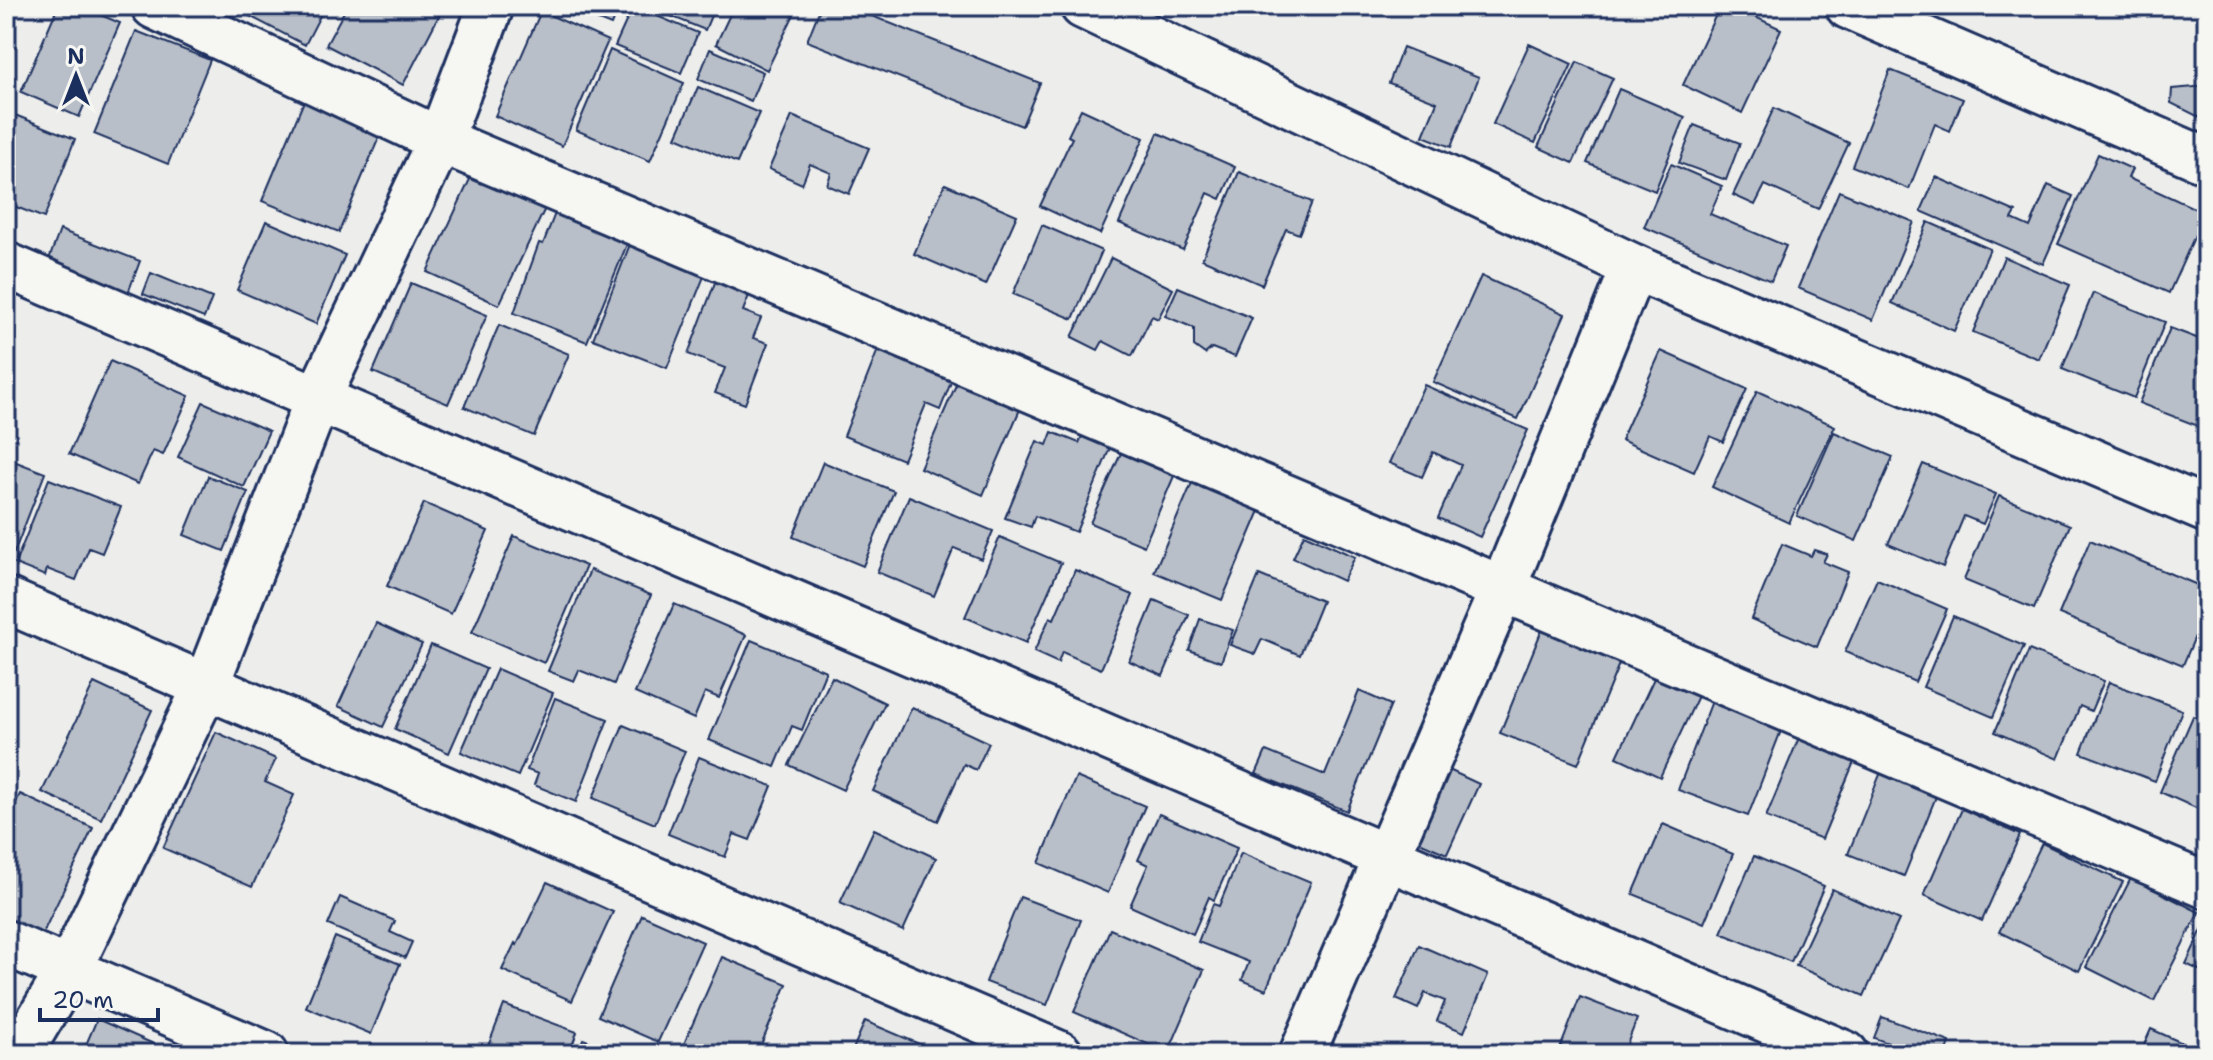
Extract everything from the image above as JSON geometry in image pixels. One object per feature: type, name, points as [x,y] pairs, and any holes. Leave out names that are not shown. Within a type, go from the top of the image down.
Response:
[{"type":"street","points":[[154,6],[440,140],[2207,886]]},
{"type":"street","points":[[19,1054],[69,970],[206,686],[318,398],[440,140],[491,6]]},
{"type":"street","points":[[1083,6],[1634,267],[2207,510]]},
{"type":"street","points":[[1848,6],[2207,161]]},
{"type":"street","points":[[6,265],[1846,1054]]},
{"type":"street","points":[[1302,1054],[1503,588],[1634,267]]},
{"type":"street","points":[[6,600],[1060,1054]]},
{"type":"street","points":[[6,943],[266,1054]]},
{"type":"building","points":[[58,6],[79,6],[120,23],[79,117],[21,92]]},
{"type":"building","points":[[245,6],[311,6],[322,12],[305,45],[242,12]]},
{"type":"building","points":[[347,6],[444,6],[403,85],[326,45]]},
{"type":"building","points":[[563,6],[619,6],[611,25]]},
{"type":"building","points":[[633,6],[698,33],[681,73],[615,46]]},
{"type":"building","points":[[646,6],[715,6],[705,30]]},
{"type":"building","points":[[734,6],[798,6],[767,70],[716,44]]},
{"type":"building","points":[[821,6],[847,6],[1040,83],[1022,126],[807,41]]},
{"type":"building","points":[[1216,6],[1256,6],[1219,15]]},
{"type":"building","points":[[1720,6],[1732,6],[1781,29],[1742,113],[1683,85]]},
{"type":"building","points":[[541,11],[608,41],[562,146],[495,116]]},
{"type":"building","points":[[136,31],[210,60],[168,164],[94,134]]},
{"type":"building","points":[[1529,44],[1572,64],[1535,143],[1493,124]]},
{"type":"building","points":[[1403,47],[1479,77],[1451,147],[1423,136],[1437,102],[1389,83]]},
{"type":"building","points":[[710,49],[763,72],[751,101],[698,79]]},
{"type":"building","points":[[610,50],[684,83],[650,161],[576,130]]},
{"type":"building","points":[[1577,62],[1613,78],[1573,163],[1538,147]]},
{"type":"building","points":[[1890,70],[1963,99],[1950,131],[1935,124],[1909,189],[1852,166]]},
{"type":"building","points":[[2207,86],[2207,121],[2171,103],[2172,89]]},
{"type":"building","points":[[698,87],[759,113],[737,163],[676,137]]},
{"type":"building","points":[[1619,89],[1685,117],[1655,191],[1587,163]]},
{"type":"building","points":[[306,96],[383,128],[339,232],[262,201]]},
{"type":"building","points":[[1774,108],[1849,143],[1818,209],[1765,185],[1755,205],[1733,195]]},
{"type":"building","points":[[1081,109],[1144,138],[1100,234],[1040,206],[1072,138],[1068,136]]},
{"type":"building","points":[[10,113],[75,139],[44,218],[6,203],[6,124]]},
{"type":"building","points":[[792,116],[869,148],[849,194],[827,185],[831,173],[810,164],[802,184],[769,169]]},
{"type":"building","points":[[1694,125],[1740,143],[1726,180],[1679,163]]},
{"type":"building","points":[[1158,133],[1235,167],[1221,199],[1208,193],[1183,250],[1119,223]]},
{"type":"building","points":[[2098,154],[2132,169],[2128,178],[2205,213],[2169,293],[2058,244]]},
{"type":"building","points":[[1671,164],[1722,186],[1710,214],[1786,246],[1771,281],[1644,227]]},
{"type":"building","points":[[476,166],[549,200],[499,305],[427,272]]},
{"type":"building","points":[[1239,172],[1312,202],[1299,234],[1286,229],[1262,285],[1202,259]]},
{"type":"building","points":[[1936,177],[2016,212],[2012,219],[2030,227],[2048,185],[2073,196],[2043,264],[1921,211]]},
{"type":"building","points":[[945,184],[1017,215],[986,285],[914,254]]},
{"type":"building","points":[[1839,191],[1914,222],[1873,320],[1798,288]]},
{"type":"building","points":[[559,203],[632,232],[587,342],[514,313],[539,243],[543,244]]},
{"type":"building","points":[[266,221],[345,255],[316,324],[237,290]]},
{"type":"building","points":[[1928,222],[1990,249],[1954,331],[1892,303]]},
{"type":"building","points":[[1042,225],[1102,251],[1073,319],[1013,294]]},
{"type":"building","points":[[2207,229],[2207,262],[2196,258]]},
{"type":"building","points":[[60,230],[140,261],[128,293],[48,262]]},
{"type":"building","points":[[634,234],[709,264],[667,368],[593,339]]},
{"type":"building","points":[[2004,257],[2070,285],[2039,359],[1973,332]]},
{"type":"building","points":[[1111,258],[1173,289],[1158,319],[1152,316],[1132,356],[1103,341],[1098,350],[1072,337]]},
{"type":"building","points":[[719,272],[753,285],[743,311],[761,318],[753,338],[768,343],[745,404],[715,393],[725,368],[688,354]]},
{"type":"building","points":[[151,273],[212,298],[204,318],[143,294]]},
{"type":"building","points":[[1481,276],[1565,314],[1518,419],[1433,382]]},
{"type":"building","points":[[411,283],[487,315],[448,404],[373,372]]},
{"type":"building","points":[[1178,287],[1252,318],[1235,357],[1212,348],[1205,354],[1194,346],[1194,328],[1165,316]]},
{"type":"building","points":[[2093,293],[2165,322],[2134,398],[2062,369]]},
{"type":"building","points":[[499,325],[569,354],[534,436],[464,407]]},
{"type":"building","points":[[2170,328],[2207,342],[2207,418],[2203,428],[2139,403]]},
{"type":"building","points":[[881,342],[955,372],[940,410],[926,404],[903,460],[844,436]]},
{"type":"building","points":[[1661,351],[1747,389],[1723,442],[1710,436],[1694,472],[1621,440]]},
{"type":"building","points":[[110,361],[189,396],[163,455],[153,451],[138,484],[69,454]]},
{"type":"building","points":[[958,380],[1021,407],[983,495],[920,468]]},
{"type":"building","points":[[1424,385],[1528,430],[1480,537],[1438,518],[1461,465],[1433,452],[1422,477],[1389,463]]},
{"type":"building","points":[[1757,391],[1835,426],[1789,523],[1712,487]]},
{"type":"building","points":[[203,402],[269,431],[244,487],[178,457]]},
{"type":"building","points":[[1052,432],[1079,443],[1083,434],[1111,445],[1076,532],[1035,516],[1031,527],[1005,518],[1037,441],[1047,445]]},
{"type":"building","points":[[1834,432],[1893,457],[1856,541],[1797,516]]},
{"type":"building","points":[[1121,453],[1174,476],[1144,546],[1090,523]]},
{"type":"building","points":[[6,458],[45,473],[14,553],[6,550]]},
{"type":"building","points":[[823,462],[894,491],[863,566],[793,537]]},
{"type":"building","points":[[1923,464],[1996,494],[1983,524],[1964,516],[1943,567],[1888,544]]},
{"type":"building","points":[[208,476],[248,492],[224,551],[184,535]]},
{"type":"building","points":[[1194,478],[1262,506],[1222,600],[1154,572]]},
{"type":"building","points":[[49,479],[121,507],[102,553],[89,548],[76,580],[47,569],[45,576],[15,564]]},
{"type":"building","points":[[909,496],[993,531],[981,559],[954,548],[934,596],[877,572]]},
{"type":"building","points":[[1999,496],[2070,525],[2034,609],[1964,580]]},
{"type":"building","points":[[424,503],[488,531],[451,614],[387,586]]},
{"type":"building","points":[[1304,534],[1355,557],[1343,581],[1293,558]]},
{"type":"building","points":[[514,536],[586,566],[544,663],[472,632]]},
{"type":"building","points":[[1000,537],[1061,563],[1026,643],[965,617]]},
{"type":"building","points":[[2090,540],[2207,589],[2207,608],[2183,665],[2059,614]]},
{"type":"building","points":[[1782,544],[1811,556],[1814,550],[1827,554],[1823,562],[1848,572],[1817,647],[1751,619]]},
{"type":"building","points":[[590,570],[651,595],[614,684],[579,670],[574,681],[548,671]]},
{"type":"building","points":[[1075,570],[1133,595],[1101,669],[1062,652],[1058,663],[1034,652],[1050,617],[1054,619]]},
{"type":"building","points":[[1259,575],[1322,601],[1300,655],[1262,639],[1255,654],[1230,645]]},
{"type":"building","points":[[1877,579],[1947,609],[1915,682],[1845,652]]},
{"type":"building","points":[[1154,600],[1189,615],[1163,676],[1129,661]]},
{"type":"building","points":[[674,604],[746,635],[719,698],[705,692],[694,719],[635,693]]},
{"type":"building","points":[[1953,616],[2024,646],[1993,717],[1923,687]]},
{"type":"building","points":[[1200,619],[1233,630],[1221,662],[1189,650]]},
{"type":"building","points":[[376,623],[422,644],[383,727],[338,706]]},
{"type":"building","points":[[1543,627],[1621,659],[1578,764],[1500,733]]},
{"type":"building","points":[[751,640],[826,671],[802,730],[792,726],[775,767],[709,740]]},
{"type":"building","points":[[431,645],[486,669],[449,753],[395,729]]},
{"type":"building","points":[[2029,650],[2104,681],[2091,711],[2080,706],[2058,759],[1995,732]]},
{"type":"building","points":[[497,669],[553,693],[518,776],[461,752]]},
{"type":"building","points":[[1655,676],[1698,696],[1660,777],[1617,757]]},
{"type":"building","points":[[832,677],[885,703],[843,790],[789,765]]},
{"type":"building","points":[[2109,682],[2182,710],[2155,781],[2081,753]]},
{"type":"building","points":[[94,683],[152,710],[101,819],[42,792]]},
{"type":"building","points":[[1359,691],[1391,705],[1347,811],[1256,774],[1266,751],[1325,775]]},
{"type":"building","points":[[555,698],[608,719],[576,802],[534,785],[538,774],[527,770]]},
{"type":"building","points":[[1712,701],[1782,728],[1748,816],[1678,790]]},
{"type":"building","points":[[912,707],[989,743],[976,770],[964,764],[938,821],[873,791]]},
{"type":"building","points":[[2193,716],[2207,722],[2207,813],[2160,792]]},
{"type":"building","points":[[623,725],[685,751],[655,824],[593,798]]},
{"type":"building","points":[[216,732],[276,759],[265,782],[294,795],[252,887],[163,848]]},
{"type":"building","points":[[1800,735],[1856,757],[1822,839],[1766,817]]},
{"type":"building","points":[[699,757],[772,786],[750,840],[734,834],[725,857],[668,834]]},
{"type":"building","points":[[1449,770],[1479,784],[1447,854],[1417,841]]},
{"type":"building","points":[[1881,772],[1937,794],[1904,876],[1848,854]]},
{"type":"building","points":[[1076,777],[1145,806],[1108,893],[1039,863]]},
{"type":"building","points":[[20,794],[93,828],[42,935],[6,918],[6,824]]},
{"type":"building","points":[[1962,809],[2020,835],[1982,921],[1924,895]]},
{"type":"building","points":[[1159,814],[1237,848],[1214,900],[1209,897],[1193,934],[1130,906],[1148,865],[1138,860]]},
{"type":"building","points":[[1663,824],[1733,854],[1704,923],[1633,894]]},
{"type":"building","points":[[874,829],[936,858],[903,931],[840,903]]},
{"type":"building","points":[[2042,843],[2123,882],[2079,971],[1999,932]]},
{"type":"building","points":[[1241,853],[1311,882],[1266,990],[1242,980],[1249,962],[1198,942],[1213,904],[1219,906]]},
{"type":"building","points":[[1754,856],[1824,886],[1791,962],[1721,933]]},
{"type":"building","points":[[2131,878],[2199,912],[2154,1001],[2086,967]]},
{"type":"building","points":[[547,882],[613,912],[572,1001],[502,970]]},
{"type":"building","points":[[1832,889],[1899,920],[1864,996],[1796,966]]},
{"type":"building","points":[[340,897],[395,921],[390,932],[412,942],[405,958],[328,925]]},
{"type":"building","points":[[1020,897],[1081,920],[1047,1005],[986,982]]},
{"type":"building","points":[[642,915],[703,942],[658,1042],[598,1016]]},
{"type":"building","points":[[2207,924],[2207,974],[2186,964]]},
{"type":"building","points":[[1110,929],[1204,970],[1168,1053],[1074,1012]]},
{"type":"building","points":[[335,937],[400,964],[371,1034],[306,1007]]},
{"type":"building","points":[[1419,945],[1488,975],[1464,1032],[1437,1021],[1445,1001],[1425,993],[1418,1009],[1396,999]]},
{"type":"building","points":[[722,957],[787,984],[757,1054],[701,1054],[683,1046]]},
{"type":"building","points":[[1580,997],[1637,1019],[1623,1054],[1558,1054]]},
{"type":"building","points":[[504,1005],[577,1032],[569,1054],[485,1054]]},
{"type":"building","points":[[1882,1017],[1950,1042],[1946,1054],[1919,1054],[1874,1038]]},
{"type":"building","points":[[97,1019],[174,1053],[174,1054],[82,1054]]},
{"type":"building","points":[[865,1021],[936,1051],[935,1054],[851,1054]]},
{"type":"building","points":[[2151,1029],[2207,1054],[2140,1054]]},
{"type":"building","points":[[583,1039],[622,1054],[577,1054]]}]
